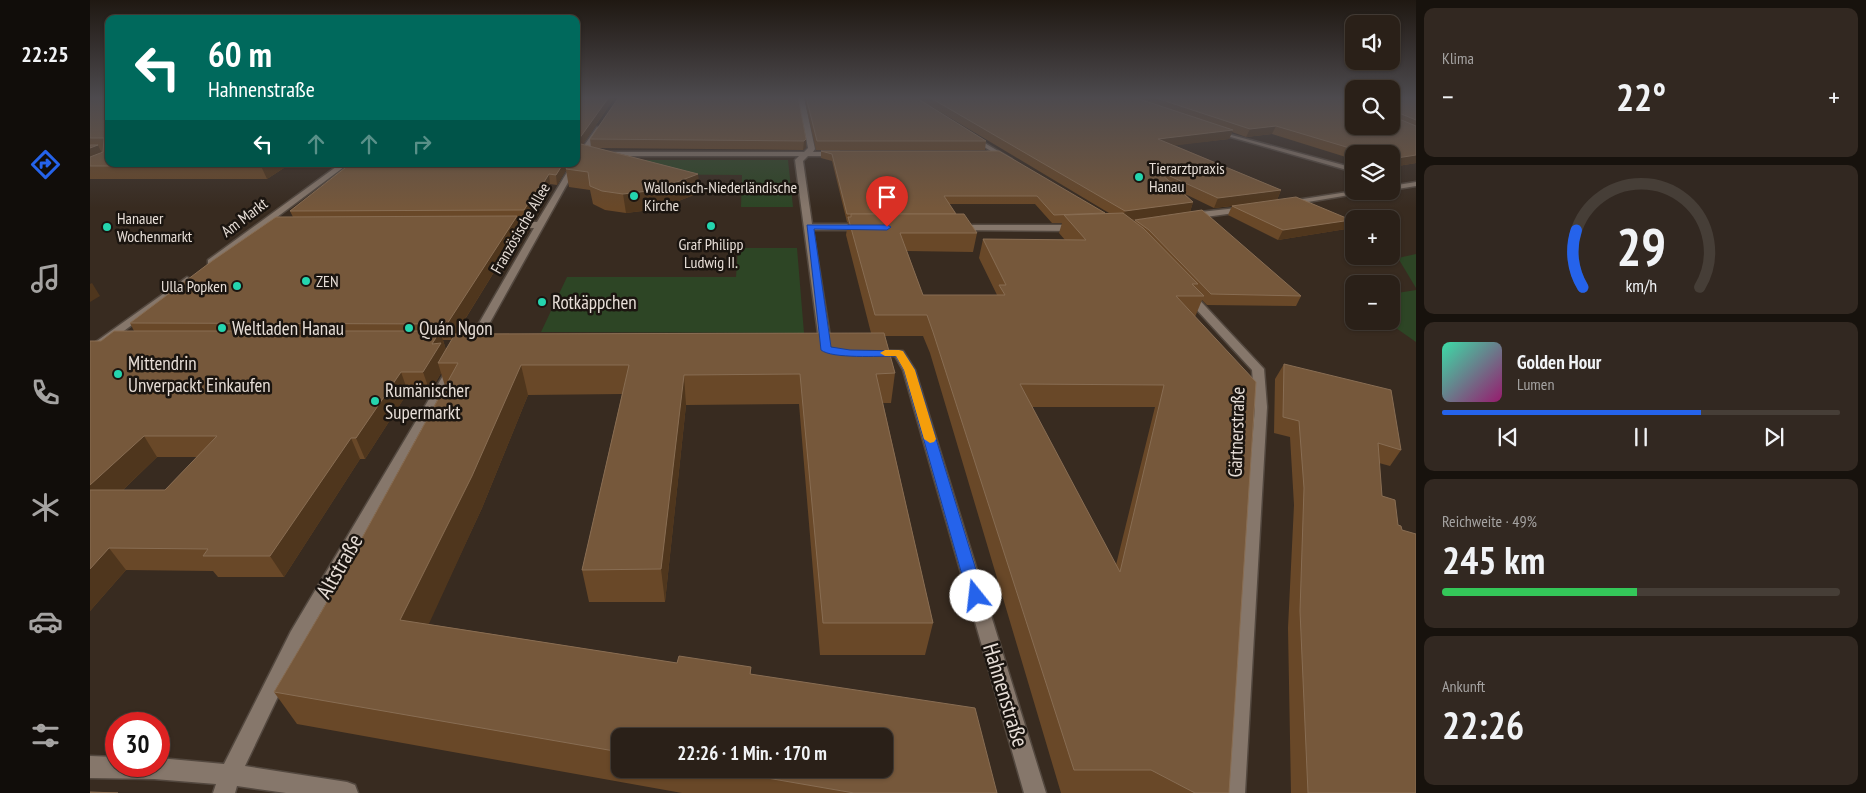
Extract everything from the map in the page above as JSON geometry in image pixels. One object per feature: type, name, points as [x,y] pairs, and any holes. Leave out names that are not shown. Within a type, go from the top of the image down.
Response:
[{"type":"street","name":"Französische Allee","points":[[584,154],[596,134]]},
{"type":"street","points":[[809,134],[812,149],[799,160],[826,350]]},
{"type":"street","points":[[1227,134],[1345,167]]},
{"type":"street","points":[[968,135],[1016,164]]},
{"type":"street","points":[[600,154],[851,154]]},
{"type":"street","points":[[979,154],[999,154]]},
{"type":"street","name":"Am Markt","points":[[90,351],[95,344],[174,289],[340,167]]},
{"type":"street","name":"Französische Allee","points":[[462,345],[483,326],[574,167]]},
{"type":"street","points":[[1279,204],[1345,194]]},
{"type":"street","points":[[1186,217],[1251,208]]},
{"type":"street","points":[[495,225],[540,225]]},
{"type":"street","points":[[260,226],[278,226]]},
{"type":"street","points":[[810,227],[877,227]]},
{"type":"street","points":[[945,228],[1089,228]]},
{"type":"street","name":"Gärtnerstraße","points":[[1181,286],[1258,369],[1261,387],[1234,793]]},
{"type":"street","points":[[95,344],[120,344]]},
{"type":"street","points":[[462,345],[486,345]]},
{"type":"street","name":"Altstraße","points":[[227,784],[297,637],[462,345]]},
{"type":"street","name":"Hahnenstraße","points":[[860,353],[899,353],[909,370],[1035,793]]},
{"type":"street","points":[[90,767],[149,767],[227,784],[347,793]]},
{"type":"green space","points":[[617,160],[788,160],[793,207],[741,207],[742,175],[612,174]]},
{"type":"green space","points":[[738,248],[797,248],[804,333],[541,332],[567,277],[736,277]]},
{"type":"green space","points":[[1416,254],[1416,288],[1400,261],[1400,258]]},
{"type":"green space","points":[[1416,290],[1416,342],[1399,330],[1400,293]]},
{"type":"building","points":[[90,134],[105,134],[105,166],[90,166],[90,157],[103,152],[104,138],[90,138]]},
{"type":"building","points":[[593,134],[805,134],[806,139],[804,141],[590,139]]},
{"type":"building","points":[[815,134],[975,134],[986,141],[817,141]]},
{"type":"building","points":[[993,134],[1200,134],[1158,139],[1281,190],[1218,198],[1161,172],[1193,202],[1125,211]]},
{"type":"building","points":[[1303,134],[1416,134],[1416,155],[1400,158],[1400,145],[1345,145],[1345,147]]},
{"type":"building","points":[[581,144],[698,174],[656,190],[623,194],[602,191],[590,186],[588,172],[566,169],[567,167],[580,167]]},
{"type":"building","points":[[821,151],[999,151],[1105,213],[1054,215],[1037,196],[944,196],[956,214],[847,214],[832,154]]},
{"type":"building","points":[[346,167],[561,167],[556,175],[549,174],[524,210],[290,211]]},
{"type":"building","points":[[1296,197],[1345,217],[1345,221],[1283,230],[1232,206]]},
{"type":"building","points":[[1202,210],[1301,296],[1211,294],[1149,230],[1135,220]]},
{"type":"building","points":[[1123,213],[1143,228],[1198,284],[1192,284],[1204,296],[1176,296],[1256,382],[1229,793],[1195,793],[1151,770],[1074,770],[927,315],[875,315],[848,217],[851,217],[851,214],[964,214],[977,233],[900,233],[923,295],[1005,295],[999,285],[1006,285],[983,239],[1086,240],[1064,215]],"holes":[[[1020,384],[1164,385],[1120,572]]]},
{"type":"building","points":[[517,216],[447,324],[130,323],[212,261],[276,217]]},
{"type":"building","points":[[114,331],[440,331],[432,344],[441,343],[423,372],[401,372],[356,438],[351,438],[270,556],[203,556],[208,549],[109,548],[90,569],[90,490],[165,490],[217,436],[144,436],[90,485],[90,341],[101,341]]},
{"type":"building","points":[[884,333],[895,373],[876,374],[933,623],[823,623],[800,374],[684,375],[661,569],[582,570],[629,365],[521,365],[472,476],[400,620],[677,663],[679,656],[751,667],[750,674],[975,708],[997,793],[854,793],[767,778],[893,778],[893,728],[611,728],[611,750],[274,692],[323,609],[458,363],[438,363],[455,334]]},
{"type":"building","points":[[1284,364],[1391,390],[1401,450],[1378,443],[1382,496],[1395,500],[1398,525],[1401,526],[1402,530],[1416,534],[1416,793],[1308,793],[1300,611],[1304,488],[1299,421],[1283,417]]},
{"type":"slow traffic","points":[[885,353],[899,353],[909,370],[930,439]]},
{"type":"place","name":"Tierarztpraxis Hanau","points":[[1139,177]]},
{"type":"place","name":"Wallonisch-Niederländische Kirche","points":[[634,196]]},
{"type":"place","name":"Graf Philipp Ludwig II.","points":[[711,226]]},
{"type":"place","name":"Hanauer Wochenmarkt","points":[[107,227]]},
{"type":"place","name":"ZEN","points":[[306,281]]},
{"type":"place","name":"Ulla Popken","points":[[237,286]]},
{"type":"place","name":"Rotkäppchen","points":[[542,302]]},
{"type":"place","name":"Weltladen Hanau","points":[[222,328]]},
{"type":"place","name":"Quán Ngon","points":[[409,328]]},
{"type":"place","name":"Mittendrin Unverpackt Einkaufen","points":[[118,374]]},
{"type":"place","name":"Rumänischer Supermarkt","points":[[375,401]]},
{"type":"route","points":[[887,227],[810,227],[826,350],[850,353],[899,353],[909,370],[976,596]]}]
